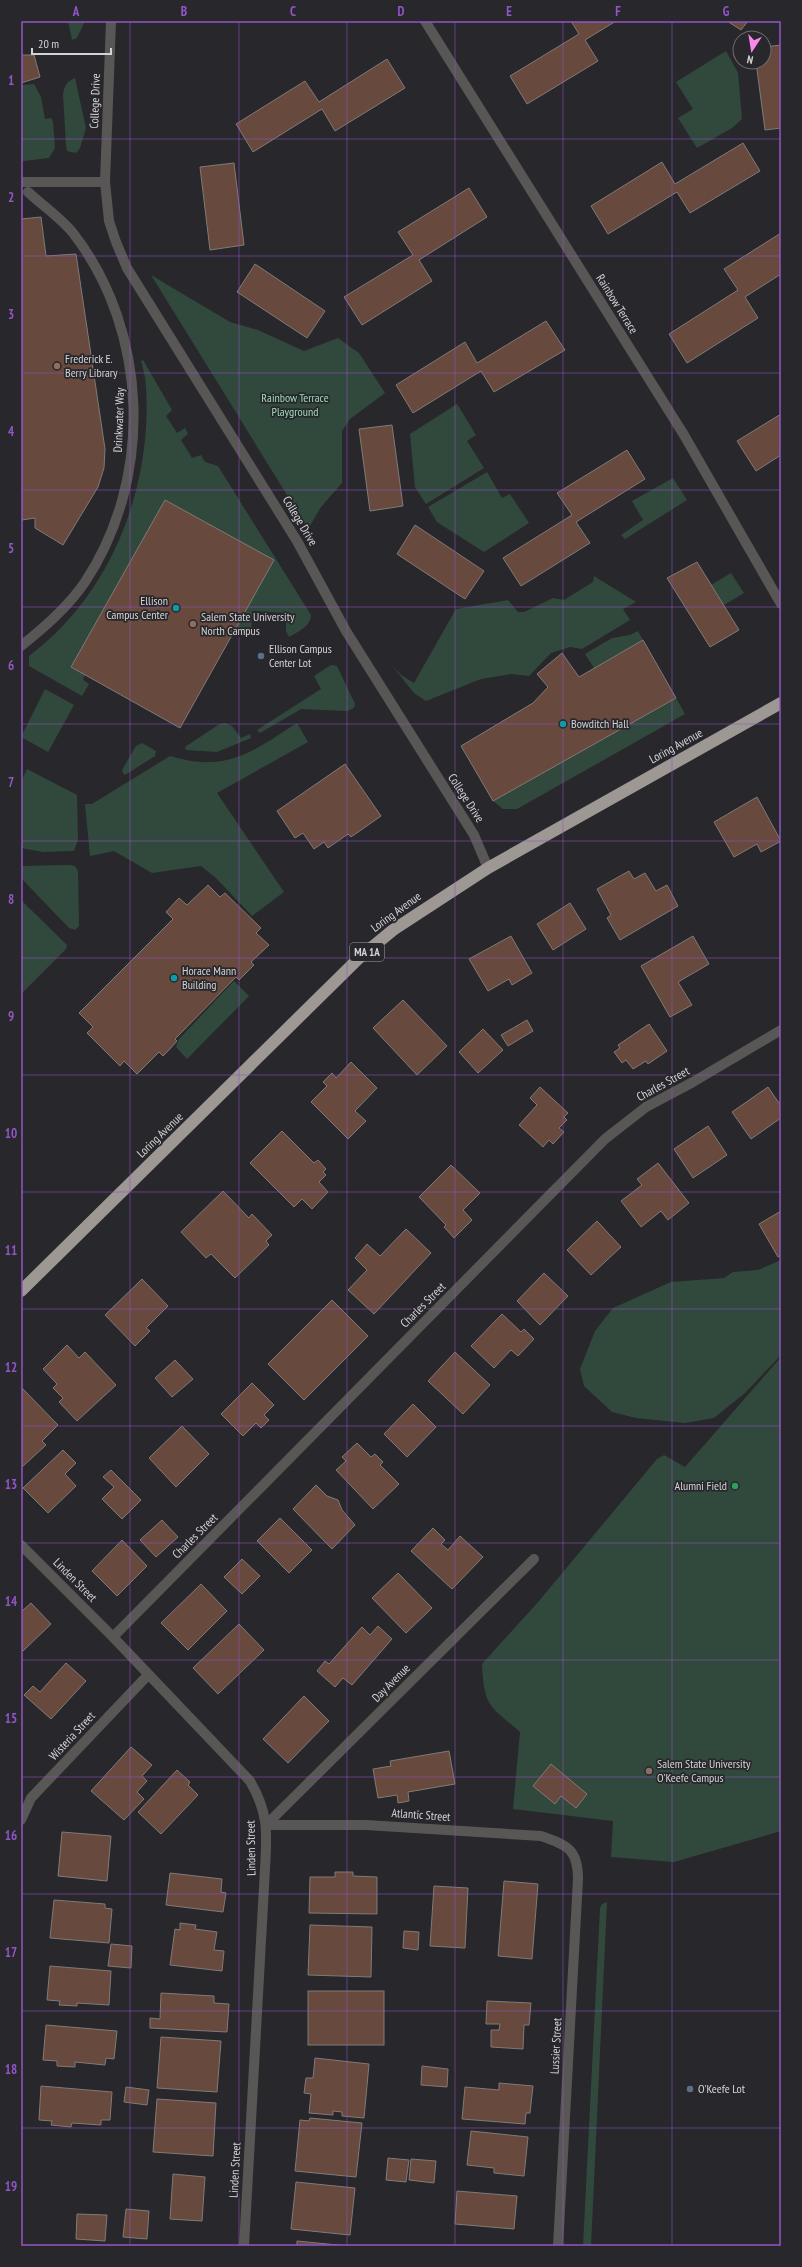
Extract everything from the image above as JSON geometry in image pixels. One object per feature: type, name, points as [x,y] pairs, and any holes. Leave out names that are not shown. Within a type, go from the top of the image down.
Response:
[{"type":"highway","name":"Loring Avenue","points":[[21,1291],[359,958],[392,930],[488,868],[781,703]]},
{"type":"street","name":"College Drive","points":[[111,21],[105,182],[109,221],[127,268],[297,541],[346,631],[474,835],[488,868]]},
{"type":"street","name":"Rainbow Terrace","points":[[426,21],[684,435],[781,604]]},
{"type":"street","points":[[21,182],[105,182]]},
{"type":"street","name":"Drinkwater Way","points":[[21,646],[54,618],[84,582],[101,553],[115,519],[124,487],[130,460],[134,411],[128,353],[109,293],[72,232],[28,192]]},
{"type":"street","name":"Charles Street","points":[[113,1637],[604,1139],[646,1107],[781,1030]]},
{"type":"street","name":"Linden Street","points":[[21,1545],[113,1637],[250,1781],[261,1801],[266,1825],[244,2246]]},
{"type":"street","name":"Day Avenue","points":[[266,1825],[534,1559]]},
{"type":"street","name":"Wisteria Street","points":[[21,1820],[31,1798],[148,1674]]},
{"type":"street","name":"Atlantic Street","points":[[266,1825],[366,1825],[541,1836],[558,1841],[570,1849]]},
{"type":"street","name":"Lussier Street","points":[[558,2246],[578,1879],[578,1861],[570,1849]]},
{"type":"green space","points":[[68,21],[85,21],[77,38],[72,40]]},
{"type":"green space","points":[[726,51],[732,62],[732,70],[736,70],[738,73],[742,119],[732,128],[697,148],[678,118],[693,109],[676,82]]},
{"type":"green space","points":[[75,78],[86,128],[80,148],[76,153],[67,151],[63,95],[66,84]]},
{"type":"green space","points":[[34,84],[41,97],[45,119],[51,118],[53,122],[55,148],[49,158],[24,161],[21,160],[21,85]]},
{"type":"green space","name":"Rainbow Terrace Playground","points":[[151,275],[230,322],[258,330],[304,351],[338,338],[359,353],[385,393],[350,419],[342,431],[342,483],[321,507],[308,529]]},
{"type":"green space","points":[[143,360],[172,410],[166,416],[177,433],[185,428],[188,434],[181,440],[192,458],[201,455],[205,462],[218,466],[311,615],[309,623],[306,626],[289,637],[286,631],[286,613],[252,611],[251,635],[245,634],[236,628],[273,560],[165,500],[71,667],[85,675],[83,680],[89,684],[82,696],[29,666],[29,656],[54,634],[77,610],[96,583],[112,555],[125,525],[135,493],[142,461],[146,428],[147,403],[146,386],[141,361]]},
{"type":"green space","points":[[457,404],[476,435],[467,441],[484,468],[426,504],[415,487],[410,434]]},
{"type":"green space","points":[[487,472],[502,498],[510,494],[529,523],[484,552],[437,522],[428,507]]},
{"type":"green space","points":[[673,478],[687,500],[625,539],[621,535],[643,520],[632,501]]},
{"type":"green space","points":[[731,573],[744,593],[724,605],[711,585]]},
{"type":"green space","points":[[594,576],[636,602],[623,609],[630,620],[582,649],[570,647],[551,653],[529,676],[511,674],[481,679],[426,701],[414,693],[390,663],[401,675],[414,683],[456,609],[508,600],[518,612],[524,612],[553,598],[564,600],[593,582]]},
{"type":"green space","points":[[638,631],[643,640],[594,668],[585,654],[612,638],[630,635]]},
{"type":"green space","points":[[331,665],[337,666],[355,704],[354,708],[347,711],[301,709],[260,733],[257,730],[321,689],[314,676]]},
{"type":"green space","points":[[45,689],[74,705],[48,752],[21,737]]},
{"type":"green space","points":[[676,698],[685,714],[517,809],[503,809],[493,801]]},
{"type":"green space","points":[[224,723],[232,726],[241,738],[250,734],[251,738],[217,752],[186,750],[185,747],[218,725]]},
{"type":"green space","points":[[297,723],[308,742],[217,793],[284,892],[252,916],[216,878],[201,866],[152,873],[114,851],[90,856],[85,804],[92,804],[170,756],[190,761],[223,761],[251,751]]},
{"type":"green space","points":[[142,743],[156,751],[155,756],[125,775],[122,770],[136,746]]},
{"type":"green space","points":[[27,769],[77,795],[78,840],[74,851],[43,852],[21,848],[21,782]]},
{"type":"green space","points":[[21,866],[75,866],[78,871],[79,926],[75,930],[69,928],[21,878]]},
{"type":"green space","points":[[21,900],[67,945],[66,949],[21,994]]},
{"type":"green space","points":[[234,981],[249,996],[187,1059],[176,1047],[179,1039]]},
{"type":"green space","points":[[781,1260],[781,1355],[745,1393],[714,1418],[685,1423],[636,1418],[612,1412],[584,1386],[580,1369],[595,1331],[613,1308],[671,1282],[724,1278],[733,1272],[758,1270]]},
{"type":"green space","points":[[781,1357],[781,1831],[674,1862],[611,1857],[613,1821],[513,1809],[520,1732],[501,1716],[490,1704],[484,1689],[482,1664],[539,1601],[657,1459],[664,1455],[685,1467]]},
{"type":"green space","points":[[607,1902],[591,2246],[583,2246],[600,1908],[602,1904]]},
{"type":"building","points":[[571,21],[616,21],[585,40],[598,61],[527,104],[510,76],[579,34]]},
{"type":"building","points":[[727,21],[748,21],[741,30]]},
{"type":"building","points":[[781,45],[781,128],[765,130],[757,70],[772,70],[772,46]]},
{"type":"building","points":[[21,55],[34,55],[40,77],[21,83]]},
{"type":"building","points":[[387,59],[405,88],[335,131],[322,109],[253,152],[236,124],[305,81],[319,102]]},
{"type":"building","points":[[743,143],[760,171],[690,213],[677,192],[608,234],[591,206],[662,162],[675,184]]},
{"type":"building","points":[[234,163],[244,245],[210,250],[200,167]]},
{"type":"building","points":[[469,188],[487,217],[419,260],[432,281],[362,325],[344,297],[413,255],[398,232]]},
{"type":"building","name":"Frederick E. Berry Library","points":[[41,217],[46,256],[76,254],[105,449],[104,468],[98,487],[63,545],[35,528],[35,518],[22,520],[21,512],[21,219]]},
{"type":"building","points":[[781,233],[781,274],[745,297],[758,318],[687,363],[669,334],[738,290],[724,269]]},
{"type":"building","points":[[255,264],[325,311],[307,338],[237,292]]},
{"type":"building","points":[[546,321],[565,350],[494,392],[481,371],[413,413],[396,385],[465,342],[477,363]]},
{"type":"building","points":[[781,414],[781,455],[756,471],[737,441]]},
{"type":"building","points":[[392,425],[403,506],[370,511],[359,429]]},
{"type":"building","points":[[627,450],[645,479],[576,522],[590,543],[521,586],[503,558],[572,515],[557,493]]},
{"type":"building","name":"Ellison Campus Center","points":[[165,500],[274,560],[180,728],[71,667]]},
{"type":"building","points":[[415,525],[484,571],[465,599],[397,554]]},
{"type":"building","points":[[697,562],[739,630],[710,647],[667,578]]},
{"type":"building","name":"Bowditch Hall","points":[[643,640],[676,698],[493,801],[461,746],[533,703],[548,687],[537,674],[562,653],[579,677]]},
{"type":"building","points":[[345,764],[381,816],[351,837],[348,834],[328,848],[324,842],[314,849],[303,833],[295,838],[277,811]]},
{"type":"building","points":[[757,797],[781,841],[761,852],[757,844],[734,857],[714,822]]},
{"type":"building","points":[[629,871],[634,879],[645,873],[656,891],[667,885],[678,906],[620,940],[607,918],[611,915],[597,889]]},
{"type":"building","name":"Horace Mann Building","points":[[208,885],[220,897],[225,893],[261,928],[256,933],[269,945],[251,962],[254,965],[239,980],[236,977],[175,1039],[177,1041],[163,1056],[159,1052],[137,1074],[124,1061],[120,1066],[87,1033],[93,1027],[79,1013],[173,919],[166,912],[179,898],[187,905]]},
{"type":"building","points":[[570,903],[586,929],[553,950],[537,924]]},
{"type":"building","points":[[511,936],[532,973],[512,985],[509,979],[488,991],[469,959]]},
{"type":"building","points":[[693,936],[709,964],[678,982],[692,1005],[670,1017],[641,966]]},
{"type":"building","points":[[403,1000],[447,1046],[417,1075],[373,1028]]},
{"type":"building","points":[[527,1020],[533,1031],[508,1046],[501,1035]]},
{"type":"building","points":[[649,1024],[667,1051],[648,1064],[646,1061],[633,1069],[626,1060],[622,1063],[614,1052],[620,1048],[618,1045]]},
{"type":"building","points":[[483,1029],[503,1050],[478,1073],[459,1052]]},
{"type":"building","points":[[351,1062],[377,1088],[355,1111],[366,1121],[348,1139],[311,1102],[327,1086],[323,1082],[332,1073],[336,1078]]},
{"type":"building","points":[[540,1087],[568,1113],[564,1117],[567,1120],[559,1128],[564,1132],[553,1144],[549,1140],[543,1147],[519,1125],[537,1105],[530,1098]]},
{"type":"building","points":[[768,1087],[781,1106],[781,1118],[751,1139],[732,1112]]},
{"type":"building","points":[[708,1126],[727,1155],[693,1178],[674,1149]]},
{"type":"building","points":[[282,1131],[314,1163],[318,1160],[326,1169],[323,1172],[326,1175],[319,1182],[328,1192],[312,1209],[302,1199],[294,1207],[250,1163]]},
{"type":"building","points":[[658,1163],[689,1203],[668,1220],[661,1211],[641,1227],[621,1201],[642,1185],[637,1179]]},
{"type":"building","points":[[451,1165],[480,1193],[463,1210],[472,1220],[454,1238],[444,1227],[446,1225],[419,1197]]},
{"type":"building","points":[[223,1191],[249,1218],[252,1214],[272,1235],[266,1241],[269,1245],[235,1278],[211,1254],[206,1258],[181,1232]]},
{"type":"building","points":[[781,1211],[781,1255],[778,1257],[759,1224]]},
{"type":"building","points":[[597,1221],[621,1247],[591,1275],[567,1250]]},
{"type":"building","points":[[406,1229],[431,1253],[374,1314],[348,1290],[367,1270],[355,1258],[367,1244],[380,1256]]},
{"type":"building","points":[[544,1273],[568,1296],[540,1325],[517,1301]]},
{"type":"building","points":[[142,1279],[168,1306],[146,1328],[150,1331],[135,1346],[105,1315]]},
{"type":"building","points":[[332,1300],[368,1336],[304,1400],[268,1364]]},
{"type":"building","points":[[502,1314],[521,1332],[524,1329],[534,1339],[518,1356],[511,1350],[494,1368],[471,1346]]},
{"type":"building","points":[[67,1345],[79,1358],[85,1352],[116,1385],[77,1421],[59,1402],[63,1398],[53,1388],[57,1384],[43,1369]]},
{"type":"building","points":[[455,1352],[490,1385],[463,1414],[428,1381]]},
{"type":"building","points":[[175,1360],[193,1379],[172,1397],[155,1378]]},
{"type":"building","points":[[252,1383],[274,1405],[264,1415],[269,1420],[261,1428],[256,1423],[243,1436],[221,1414]]},
{"type":"building","points":[[21,1387],[58,1425],[42,1441],[46,1445],[21,1468]]},
{"type":"building","points":[[413,1404],[436,1427],[407,1457],[384,1434]]},
{"type":"building","points":[[182,1426],[209,1454],[176,1487],[149,1458]]},
{"type":"building","points":[[357,1443],[371,1457],[375,1454],[383,1462],[380,1465],[399,1484],[373,1509],[336,1470],[346,1461],[342,1457]]},
{"type":"building","points":[[63,1450],[76,1463],[65,1474],[76,1486],[48,1513],[23,1488]]},
{"type":"building","points":[[111,1470],[141,1500],[122,1519],[102,1499],[114,1487],[103,1477]]},
{"type":"building","points":[[316,1485],[327,1496],[338,1500],[342,1510],[355,1525],[332,1549],[293,1509]]},
{"type":"building","points":[[280,1518],[312,1550],[289,1573],[257,1541]]},
{"type":"building","points":[[162,1520],[178,1537],[156,1557],[140,1540]]},
{"type":"building","points":[[433,1528],[445,1540],[441,1544],[448,1550],[460,1536],[483,1557],[452,1589],[411,1551]]},
{"type":"building","points":[[122,1540],[147,1566],[117,1596],[92,1571]]},
{"type":"building","points":[[242,1559],[260,1576],[242,1594],[224,1577]]},
{"type":"building","points":[[398,1573],[432,1608],[406,1633],[372,1598]]},
{"type":"building","points":[[201,1584],[227,1611],[188,1650],[161,1623]]},
{"type":"building","points":[[31,1603],[51,1624],[23,1651],[21,1649],[21,1612]]},
{"type":"building","points":[[239,1624],[264,1650],[218,1694],[193,1668]]},
{"type":"building","points":[[378,1626],[392,1639],[352,1685],[343,1678],[335,1687],[317,1671],[325,1661],[329,1664],[362,1627],[370,1635]]},
{"type":"building","points":[[66,1663],[86,1681],[51,1719],[24,1695],[33,1686],[40,1692]]},
{"type":"building","points":[[304,1696],[329,1721],[288,1763],[263,1739]]},
{"type":"building","points":[[131,1747],[152,1765],[142,1776],[147,1781],[137,1792],[144,1799],[124,1820],[91,1791]]},
{"type":"building","points":[[449,1751],[455,1784],[408,1792],[409,1801],[398,1803],[397,1795],[378,1798],[373,1769],[391,1766],[390,1761]]},
{"type":"building","points":[[551,1764],[587,1794],[576,1808],[561,1796],[555,1804],[533,1786]]},
{"type":"building","points":[[177,1770],[190,1782],[188,1785],[198,1795],[161,1834],[138,1812]]},
{"type":"building","points":[[62,1832],[111,1836],[107,1881],[58,1876]]},
{"type":"building","points":[[335,1872],[353,1872],[353,1876],[377,1877],[377,1914],[309,1913],[310,1877],[335,1877]]},
{"type":"building","points":[[170,1873],[222,1879],[221,1892],[226,1893],[223,1912],[166,1905]]},
{"type":"building","points":[[504,1881],[538,1884],[532,1959],[498,1956]]},
{"type":"building","points":[[434,1886],[468,1888],[465,1948],[430,1946]]},
{"type":"building","points":[[54,1900],[105,1904],[105,1908],[112,1909],[109,1943],[50,1938]]},
{"type":"building","points":[[180,1923],[196,1925],[195,1929],[217,1932],[214,1950],[224,1951],[222,1971],[170,1965],[175,1929],[180,1930]]},
{"type":"building","points":[[310,1925],[372,1927],[371,1977],[308,1975]]},
{"type":"building","points":[[404,1931],[419,1932],[418,1950],[403,1948]]},
{"type":"building","points":[[111,1944],[132,1946],[131,1968],[108,1966]]},
{"type":"building","points":[[50,1966],[111,1971],[109,2005],[77,2003],[77,2006],[59,2005],[60,2001],[47,2000]]},
{"type":"building","points":[[308,1991],[384,1991],[384,2045],[308,2045]]},
{"type":"building","points":[[161,1993],[214,1996],[214,2003],[229,2004],[227,2032],[150,2028],[150,2018],[160,2019]]},
{"type":"building","points":[[487,2001],[531,2003],[529,2025],[524,2025],[523,2049],[491,2047],[491,2030],[499,2030],[500,2024],[486,2024]]},
{"type":"building","points":[[46,2025],[117,2031],[114,2059],[106,2058],[105,2065],[75,2062],[75,2067],[57,2066],[57,2061],[43,2060]]},
{"type":"building","points":[[161,2037],[221,2041],[217,2092],[157,2088]]},
{"type":"building","points":[[315,2058],[369,2064],[364,2118],[342,2116],[342,2112],[333,2111],[333,2115],[309,2113],[311,2094],[304,2093],[306,2078],[313,2078]]},
{"type":"building","points":[[422,2066],[448,2069],[447,2087],[421,2085]]},
{"type":"building","points":[[499,2083],[533,2086],[530,2113],[526,2113],[525,2124],[462,2119],[465,2087],[499,2090]]},
{"type":"building","points":[[41,2086],[112,2092],[110,2120],[101,2120],[101,2125],[72,2123],[71,2127],[51,2125],[52,2121],[39,2120]]},
{"type":"building","points":[[126,2087],[149,2090],[147,2105],[124,2102]]},
{"type":"building","points":[[157,2099],[216,2103],[213,2156],[153,2152]]},
{"type":"building","points":[[310,2118],[362,2123],[356,2177],[295,2171],[300,2120],[309,2121]]},
{"type":"building","points":[[471,2131],[528,2137],[524,2176],[494,2173],[494,2168],[467,2165]]},
{"type":"building","points":[[388,2158],[409,2160],[406,2182],[386,2180]]},
{"type":"building","points":[[411,2159],[436,2161],[434,2183],[409,2180]]},
{"type":"building","points":[[173,2174],[205,2177],[202,2221],[170,2219]]},
{"type":"building","points":[[296,2182],[355,2188],[350,2235],[291,2229]]},
{"type":"building","points":[[457,2191],[517,2196],[514,2229],[455,2224]]},
{"type":"building","points":[[126,2209],[149,2211],[147,2239],[123,2237]]},
{"type":"building","points":[[77,2214],[107,2215],[105,2241],[76,2239]]},
{"type":"building","points":[[297,2241],[348,2246],[297,2246]]},
{"type":"place","name":"Frederick E. Berry Library","points":[[57,366]]},
{"type":"place","name":"Ellison Campus Center","points":[[176,608]]},
{"type":"place","name":"Salem State University North Campus","points":[[193,624]]},
{"type":"place","name":"Ellison Campus Center Lot","points":[[261,656]]},
{"type":"place","name":"Bowditch Hall","points":[[563,724]]},
{"type":"place","name":"Horace Mann Building","points":[[174,978]]},
{"type":"place","name":"Alumni Field","points":[[735,1486]]},
{"type":"place","name":"Salem State University O'Keefe Campus","points":[[649,1771]]},
{"type":"place","name":"O'Keefe Lot","points":[[690,2089]]}]
